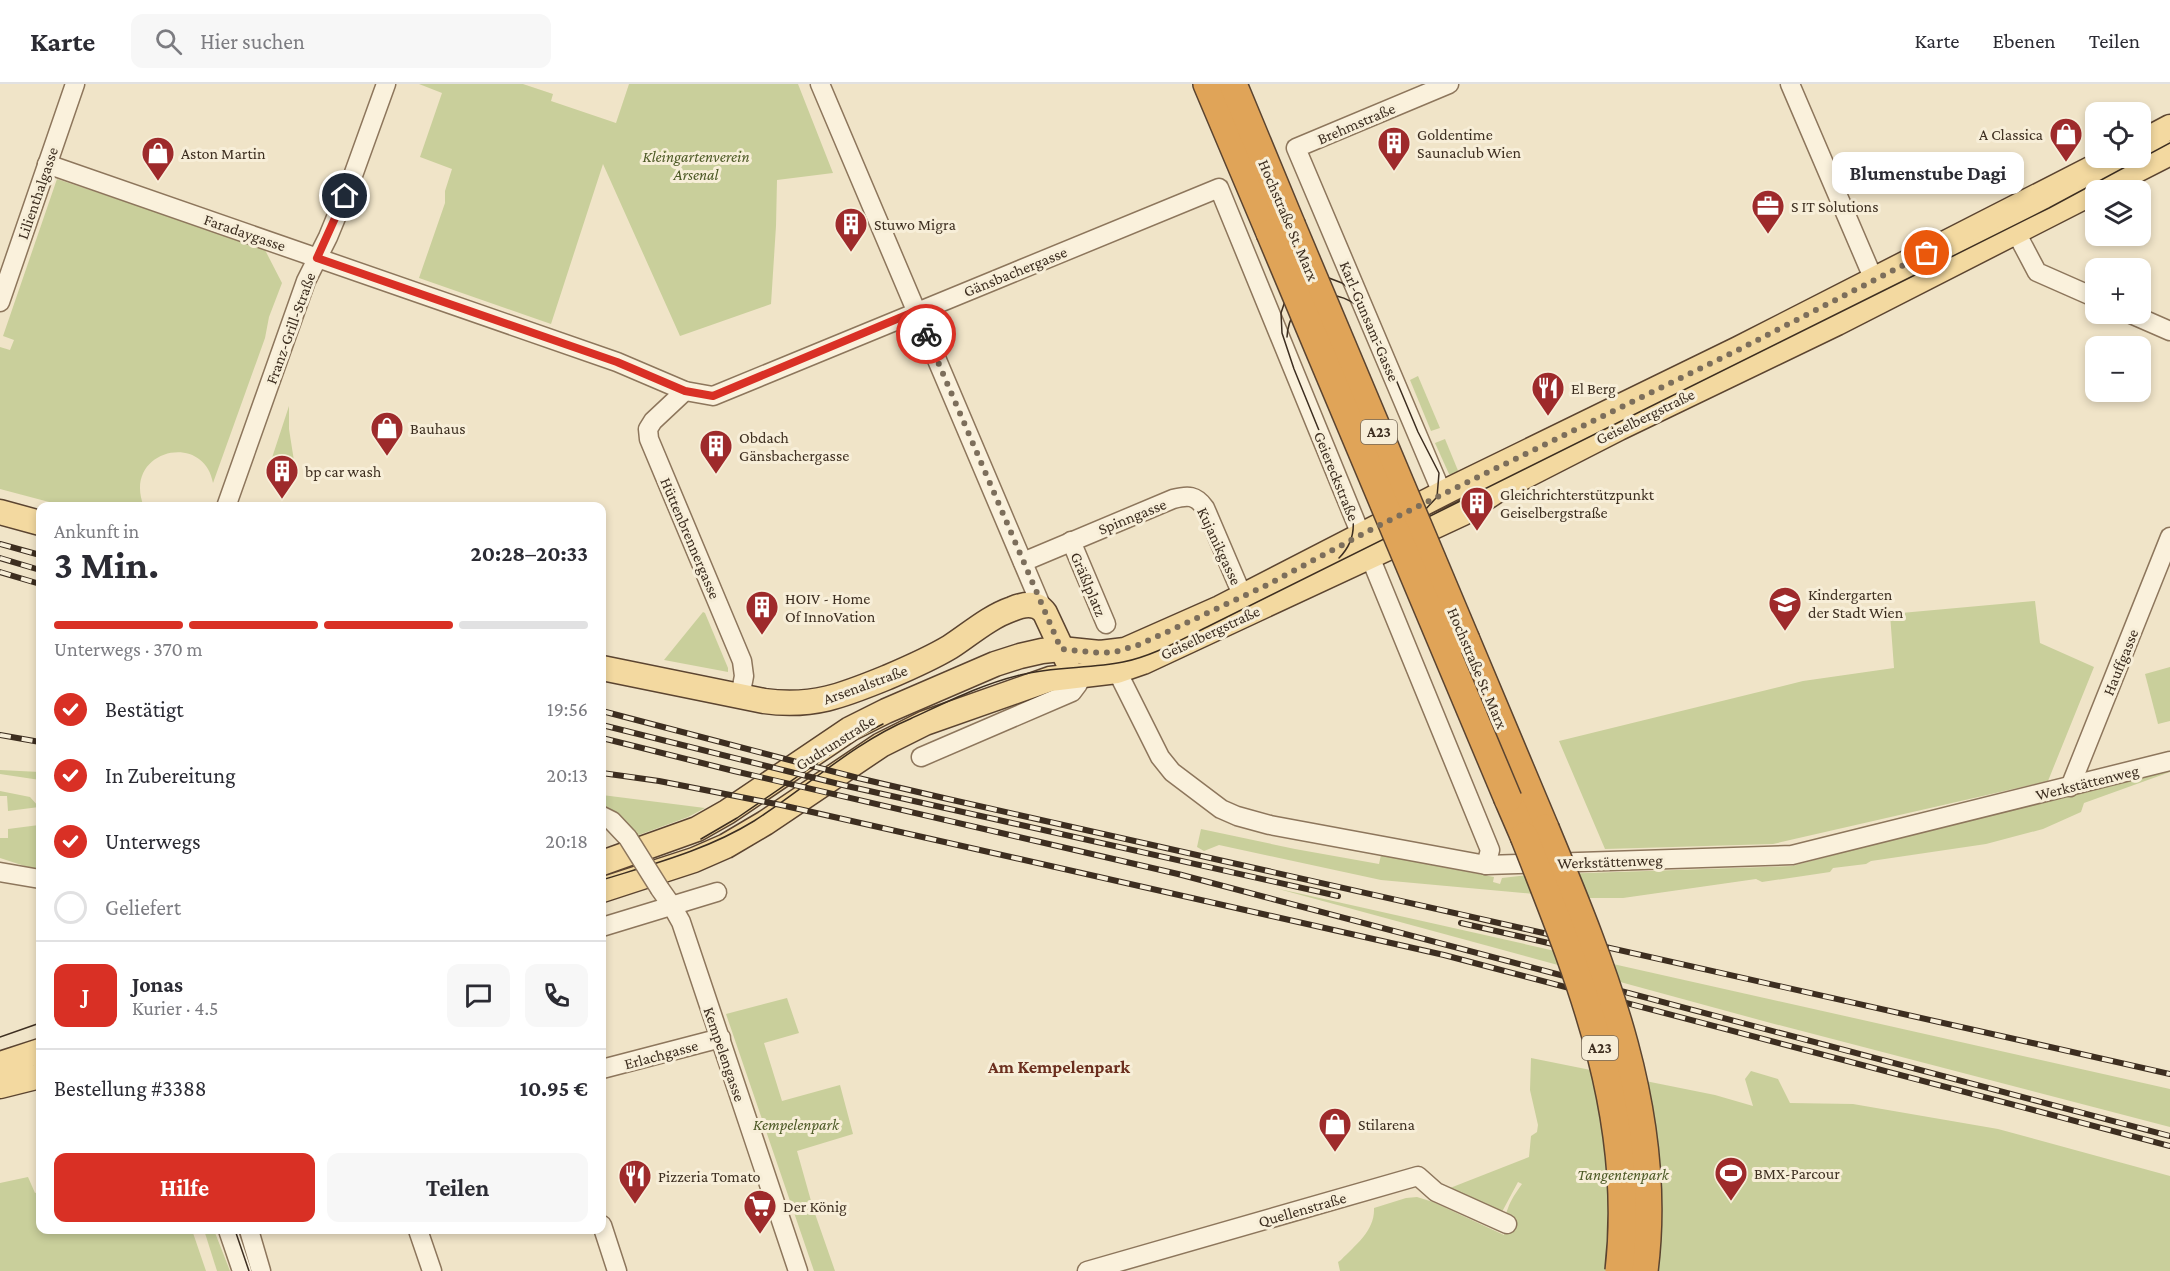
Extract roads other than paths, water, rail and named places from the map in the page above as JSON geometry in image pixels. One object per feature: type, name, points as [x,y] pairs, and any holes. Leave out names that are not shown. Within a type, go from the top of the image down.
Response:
[{"type":"highway","name":"Hochstraße St. Marx","points":[[1208,84],[1524,836],[1584,995],[1607,1074],[1620,1144],[1623,1216],[1619,1271]]},
{"type":"highway","name":"Hochstraße St. Marx","points":[[1233,84],[1570,887],[1608,986],[1632,1068],[1645,1142],[1648,1216],[1644,1271]]},
{"type":"highway","points":[[1244,84],[1259,149]]},
{"type":"main road","points":[[2151,136],[2170,127]]},
{"type":"main road","name":"Geiselbergstraße","points":[[1116,661],[1138,645],[1243,597],[1361,534],[1728,355],[1874,280],[2169,157]]},
{"type":"main road","name":"Geiselbergstraße","points":[[1116,661],[1160,656],[1462,513],[1496,491],[1619,428],[1837,323],[2010,222],[2096,168]]},
{"type":"main road","points":[[0,512],[36,523]]},
{"type":"main road","name":"Arsenalstraße","points":[[606,669],[740,697],[786,704],[809,703],[830,699],[927,659],[995,616],[1011,609],[1030,604],[1042,610]]},
{"type":"main road","points":[[1042,610],[1076,675]]},
{"type":"main road","name":"Gudrunstraße","points":[[606,862],[683,836],[711,822],[867,719],[1007,660],[1042,651],[1061,649],[1100,653],[1116,661]]},
{"type":"main road","name":"Gudrunstraße","points":[[606,889],[694,860],[726,846],[765,823],[880,745],[908,730],[1050,679],[1076,675],[1116,661]]},
{"type":"main road","points":[[0,1064],[36,1052]]},
{"type":"main road","points":[[0,1086],[36,1077]]},
{"type":"street","name":"Lilienthalgasse","points":[[0,302],[75,84]]},
{"type":"street","name":"Franz-Grill-Straße","points":[[228,502],[296,306],[351,181],[386,84]]},
{"type":"street","points":[[820,84],[1042,610]]},
{"type":"street","name":"Brehmstraße","points":[[1296,148],[1449,84]]},
{"type":"street","points":[[1791,84],[1874,280]]},
{"type":"street","name":"Karl-Gunsam-Gasse","points":[[1296,148],[1371,321],[1442,494]]},
{"type":"street","name":"Faradaygasse","points":[[47,164],[617,362],[685,391],[713,396]]},
{"type":"street","name":"Gänsbachergasse","points":[[713,396],[1219,188]]},
{"type":"street","name":"Geiereckstraße","points":[[1219,188],[1490,850],[1486,865]]},
{"type":"street","points":[[2010,222],[2037,272],[2085,293]]},
{"type":"street","points":[[2151,323],[2170,331]]},
{"type":"street","name":"Hüttenbrennergasse","points":[[685,391],[653,421],[648,429],[649,435],[744,666],[740,697]]},
{"type":"street","name":"Spinngasse","points":[[1071,541],[1173,499],[1184,496],[1194,497]]},
{"type":"street","name":"Kujanikgasse","points":[[1194,497],[1205,508],[1243,597]]},
{"type":"street","name":"Hauffgasse","points":[[2070,787],[2170,537]]},
{"type":"street","name":"Gräßlplatz","points":[[1023,561],[1071,541],[1106,624]]},
{"type":"street","name":"Werkstättenweg","points":[[1116,661],[1166,766],[1196,792],[1221,809],[1270,825],[1486,865],[1792,855],[2070,787],[2170,760]]},
{"type":"street","points":[[921,757],[1072,692],[1078,684],[1076,675]]},
{"type":"street","name":"Kempelengasse","points":[[606,818],[612,821],[628,838],[681,922],[798,1271]]},
{"type":"street","points":[[0,872],[36,878]]},
{"type":"street","points":[[606,926],[717,892]]},
{"type":"street","name":"Erlachgasse","points":[[606,1068],[720,1038]]},
{"type":"street","name":"Quellenstraße","points":[[1087,1271],[1418,1176],[1436,1192],[1507,1224]]},
{"type":"street","points":[[229,1234],[242,1271]]},
{"type":"street","points":[[250,1234],[261,1271]]},
{"type":"street","points":[[419,1234],[432,1271]]},
{"type":"street","points":[[605,1234],[617,1271]]},
{"type":"tram line","points":[[606,879],[679,855],[736,831],[754,821],[869,740],[964,694],[1020,675],[1123,662],[1166,647],[2049,208],[2170,143]]},
{"type":"tram line","points":[[1339,558],[1344,553],[1352,535],[1351,509],[1294,369],[1282,333],[1281,313],[1286,298],[1300,284],[1314,278],[1329,278],[1342,283],[1355,293],[1368,313],[1418,432],[1439,473],[1437,497],[1423,512]]},
{"type":"tram line","points":[[1287,337],[1295,312],[1314,297],[1337,296],[1361,309]]},
{"type":"tram line","points":[[701,839],[737,818],[848,742],[883,724]]},
{"type":"tram line","points":[[0,1037],[36,1024]]},
{"type":"tram line","points":[[236,1234],[249,1271]]},
{"type":"railway","points":[[0,544],[36,554]]},
{"type":"railway","points":[[0,558],[36,569]]},
{"type":"railway","points":[[0,572],[36,583]]},
{"type":"railway","points":[[606,712],[858,778],[948,799],[2170,1074]]},
{"type":"railway","points":[[606,726],[847,786],[1338,896]]},
{"type":"railway","points":[[0,735],[36,741]]},
{"type":"railway","points":[[606,739],[1178,874],[2170,1136]]},
{"type":"railway","points":[[606,774],[659,781],[781,805],[1444,955],[2170,1146]]},
{"type":"railway","points":[[1461,923],[1557,945]]},
{"type":"place","name":"A Classica","points":[[2066,163]]},
{"type":"place","name":"Goldentime Saunaclub Wien","points":[[1394,172]]},
{"type":"place","name":"Aston Martin","points":[[158,182]]},
{"type":"place","name":"S IT Solutions","points":[[1768,235]]},
{"type":"place","name":"Stuwo Migra","points":[[851,253]]},
{"type":"place","name":"Blumenstube Dagi","points":[[1927,253]]},
{"type":"place","name":"El Berg","points":[[1548,417]]},
{"type":"place","name":"Bauhaus","points":[[387,457]]},
{"type":"place","name":"Obdach Gänsbachergasse","points":[[716,475]]},
{"type":"place","name":"bp car wash","points":[[282,500]]},
{"type":"place","name":"Gleichrichterstützpunkt Geiselbergstraße","points":[[1477,532]]},
{"type":"place","name":"Kindergarten der Stadt Wien","points":[[1785,632]]},
{"type":"place","name":"HOIV - Home Of InnoVation","points":[[762,636]]},
{"type":"place","name":"Stilarena","points":[[1335,1153]]},
{"type":"place","name":"BMX-Parcour","points":[[1731,1202]]},
{"type":"place","name":"Pizzeria Tomato","points":[[635,1205]]},
{"type":"place","name":"Der König","points":[[760,1235]]},
{"type":"district","name":"Am Kempelenpark","points":[[1059,1067]]},
{"type":"park label","name":"Kleingartenverein Arsenal","points":[[696,165]]},
{"type":"park label","name":"Kempelenpark","points":[[796,1124]]},
{"type":"park label","name":"Tangentenpark","points":[[1623,1174]]}]
